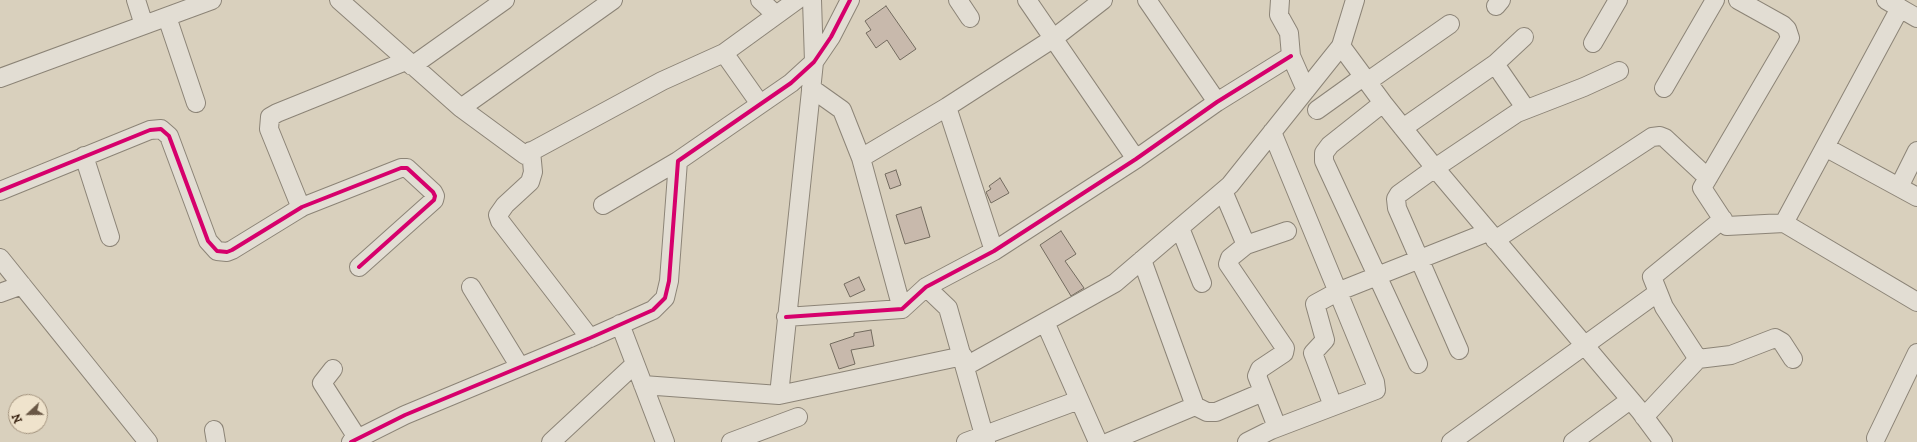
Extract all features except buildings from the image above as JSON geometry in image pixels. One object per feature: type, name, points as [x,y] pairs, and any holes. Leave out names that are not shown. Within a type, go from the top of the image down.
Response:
[{"type":"street","points":[[136,0],[144,25]]},
{"type":"street","points":[[0,78],[212,0]]},
{"type":"street","points":[[339,0],[461,108],[525,155],[662,81],[724,53],[797,0]]},
{"type":"street","points":[[461,108],[613,0]]},
{"type":"street","points":[[760,0],[776,15]]},
{"type":"street","points":[[779,395],[814,62],[812,0]]},
{"type":"street","points":[[604,205],[678,161],[791,83],[814,62],[830,38],[850,0]]},
{"type":"street","points":[[958,0],[970,18]]},
{"type":"street","points":[[1027,0],[1136,159]]},
{"type":"street","points":[[861,158],[947,107],[1054,38],[1103,0]]},
{"type":"street","points":[[1147,0],[1217,102]]},
{"type":"street","points":[[1280,0],[1279,15],[1289,33],[1291,56],[1306,90]]},
{"type":"street","points":[[643,385],[779,395],[964,361],[1045,322],[1115,283],[1230,185],[1341,46],[1355,0]]},
{"type":"street","points":[[1593,43],[1618,0]]},
{"type":"street","points":[[1664,88],[1715,0]]},
{"type":"street","points":[[1738,0],[1783,25],[1788,29],[1790,38],[1702,188],[1727,226],[1784,223],[1917,302]]},
{"type":"street","points":[[301,208],[270,129],[270,117],[409,63],[500,1]]},
{"type":"street","points":[[1784,223],[1825,147],[1893,4],[1917,18]]},
{"type":"street","points":[[167,17],[196,103]]},
{"type":"street","points":[[1317,110],[1450,24]]},
{"type":"street","points":[[1404,128],[1495,64],[1524,38]]},
{"type":"street","points":[[1341,46],[1365,80],[1435,168],[1630,400],[1663,442]]},
{"type":"street","points":[[724,53],[760,104]]},
{"type":"street","points":[[786,317],[902,308],[926,287],[994,251],[1136,159],[1217,102],[1291,56]]},
{"type":"street","points":[[1495,64],[1526,109]]},
{"type":"street","points":[[1459,350],[1397,208],[1396,199],[1399,194],[1435,168],[1517,113],[1584,87],[1619,70]]},
{"type":"street","points":[[811,88],[842,110],[861,158],[902,308]]},
{"type":"street","points":[[1383,103],[1330,145],[1324,153],[1324,161],[1418,364]]},
{"type":"street","points":[[947,107],[994,251]]},
{"type":"street","points":[[0,191],[155,128],[161,129],[166,132],[208,241],[212,247],[221,252],[232,250],[301,208],[404,167],[410,170],[433,192],[435,196],[434,200],[359,267]]},
{"type":"street","points":[[1247,442],[1277,427],[1376,390],[1375,382],[1272,132]]},
{"type":"street","points":[[1333,406],[1312,353],[1325,340],[1315,304],[1337,292],[1420,259],[1491,236],[1652,137],[1660,136],[1665,138],[1708,178]]},
{"type":"street","points":[[1825,147],[1917,197]]},
{"type":"street","points":[[531,151],[533,172],[530,182],[505,205],[498,215],[500,221],[590,338]]},
{"type":"street","points":[[1899,187],[1917,151]]},
{"type":"street","points":[[84,156],[110,237]]},
{"type":"street","points":[[334,369],[322,384],[358,440],[405,415],[590,338],[653,310],[664,298],[669,281],[678,161]]},
{"type":"street","points":[[1222,192],[1246,245]]},
{"type":"street","points":[[1698,359],[1664,307],[1652,277],[1723,219]]},
{"type":"street","points":[[1180,228],[1202,283]]},
{"type":"street","points":[[1277,427],[1257,376],[1258,372],[1284,353],[1285,348],[1228,264],[1230,258],[1246,245],[1287,230]]},
{"type":"street","points":[[0,258],[148,442]]},
{"type":"street","points":[[1142,260],[1195,406],[1207,412],[1216,412],[1263,392]]},
{"type":"street","points":[[0,293],[22,285]]},
{"type":"street","points":[[471,287],[520,367]]},
{"type":"street","points":[[926,287],[948,308],[985,439]]},
{"type":"street","points":[[1451,442],[1657,292]]},
{"type":"street","points":[[1045,322],[1098,442]]},
{"type":"street","points":[[620,324],[664,441]]},
{"type":"street","points":[[1644,417],[1698,359],[1732,355],[1775,338],[1782,342],[1793,359]]},
{"type":"street","points":[[1876,438],[1917,353]]},
{"type":"street","points":[[551,442],[635,364]]},
{"type":"street","points":[[966,442],[985,439],[1079,400]]},
{"type":"street","points":[[1573,442],[1630,400]]},
{"type":"street","points":[[1109,442],[1195,406]]},
{"type":"street","points":[[731,442],[798,417]]},
{"type":"cycle path","points":[[351,442],[405,415],[590,338],[653,310],[665,298],[669,281],[678,161],[791,83],[814,62],[831,37],[850,0]]},
{"type":"cycle path","points":[[786,317],[902,309],[926,287],[994,251],[1136,159],[1217,102],[1291,56]]},
{"type":"cycle path","points":[[0,191],[150,130],[161,129],[169,136],[208,241],[217,251],[227,252],[302,207],[401,168],[407,168],[433,192],[435,196],[434,200],[359,267]]}]
